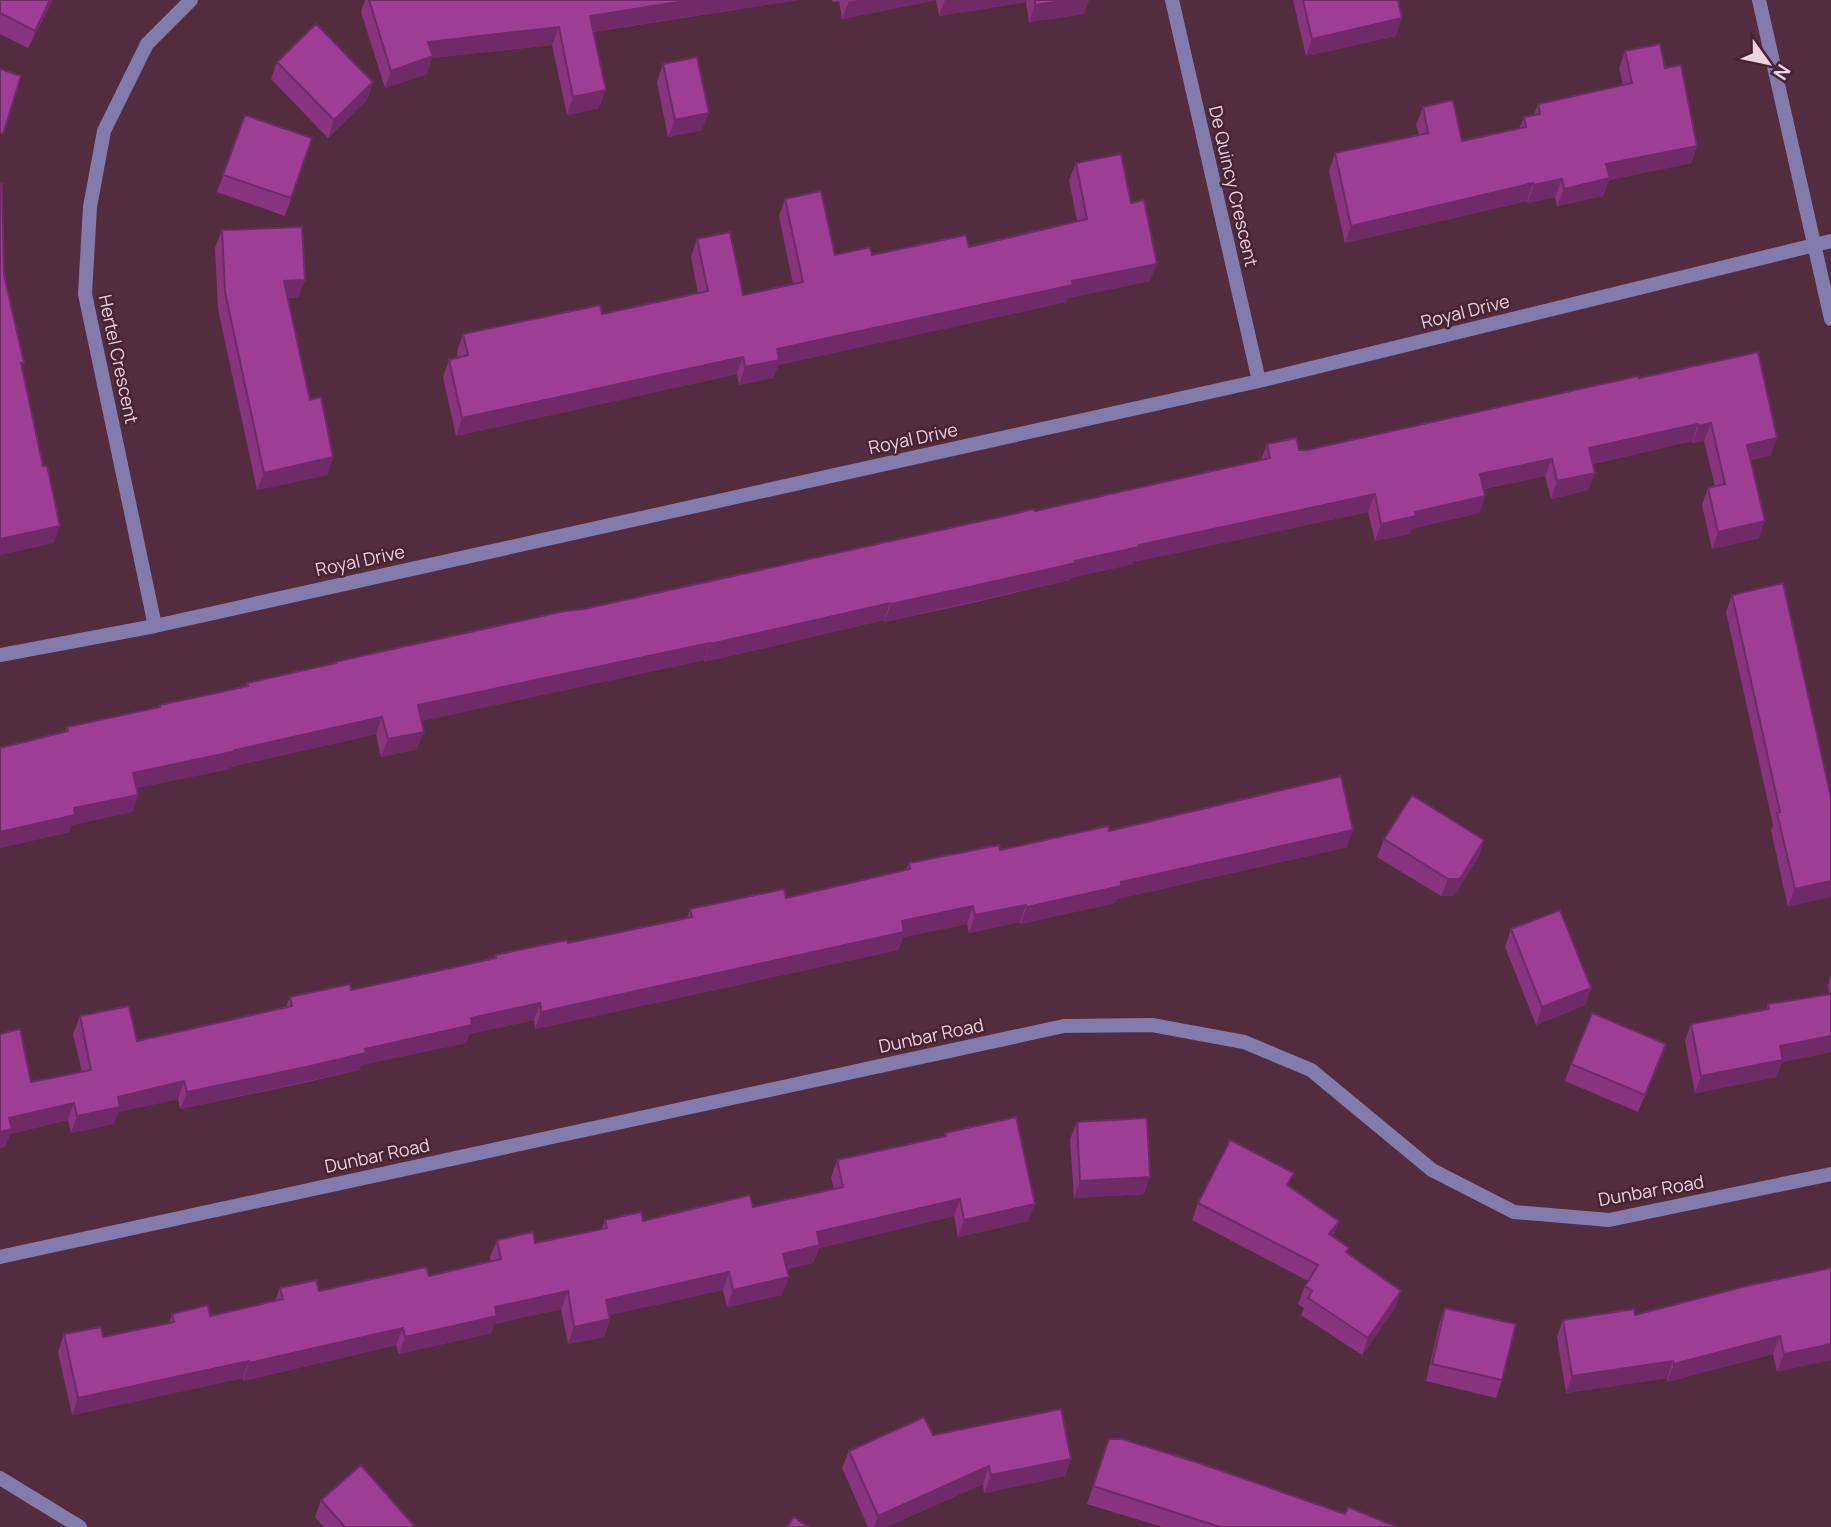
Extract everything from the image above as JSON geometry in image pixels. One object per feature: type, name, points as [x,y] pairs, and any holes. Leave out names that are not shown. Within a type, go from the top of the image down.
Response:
[{"type":"street","name":"Hertel Crescent","points":[[155,625],[85,293],[85,281],[90,207],[104,131],[147,44],[191,0]]},
{"type":"street","name":"De Quincy Crescent","points":[[1171,0],[1259,381]]},
{"type":"street","points":[[1759,0],[1831,318]]},
{"type":"street","name":"Royal Drive","points":[[0,655],[155,625],[1259,381],[1831,242]]},
{"type":"street","name":"Dunbar Road","points":[[0,1257],[1064,1026],[1152,1025],[1244,1042],[1311,1070],[1432,1170],[1514,1212],[1609,1220],[1831,1174]]},
{"type":"street","points":[[0,1479],[80,1527]]},
{"type":"building","points":[[0,0],[50,0],[35,31],[0,13]]},
{"type":"building","points":[[369,0],[691,0],[590,16],[606,90],[573,97],[559,27],[428,42],[433,56],[391,71]]},
{"type":"building","points":[[1035,0],[1068,0],[1035,5]]},
{"type":"building","points":[[1303,0],[1398,0],[1402,18],[1312,39]]},
{"type":"building","points":[[316,24],[373,82],[334,120],[277,62]]},
{"type":"building","points":[[1660,44],[1665,68],[1681,65],[1697,146],[1606,164],[1610,178],[1564,189],[1562,179],[1534,185],[1533,183],[1351,226],[1335,153],[1428,133],[1423,107],[1453,100],[1462,141],[1526,127],[1524,117],[1540,114],[1538,104],[1632,83],[1625,51]]},
{"type":"building","points":[[697,57],[709,113],[675,120],[663,64]]},
{"type":"building","points":[[0,69],[21,76],[3,134],[0,133]]},
{"type":"building","points":[[245,115],[312,138],[291,198],[223,175]]},
{"type":"building","points":[[1121,154],[1131,203],[1144,200],[1157,264],[1072,281],[1073,285],[777,349],[779,360],[745,367],[743,357],[462,418],[449,360],[468,355],[463,334],[600,305],[602,314],[708,291],[697,239],[730,232],[743,295],[803,282],[785,199],[821,191],[835,255],[870,247],[872,255],[966,235],[969,247],[1087,219],[1076,163]]},
{"type":"building","points":[[2,183],[4,275],[43,466],[47,465],[60,526],[0,539],[0,184]]},
{"type":"building","points":[[302,227],[305,280],[284,281],[310,400],[321,397],[333,457],[264,473],[225,292],[222,230]]},
{"type":"building","points":[[1758,352],[1777,438],[1747,445],[1765,521],[1718,532],[1708,488],[1725,484],[1711,423],[1698,424],[1589,448],[1595,473],[1557,481],[1552,459],[1480,474],[1485,496],[1415,512],[1416,516],[1381,524],[1375,494],[1139,545],[1075,561],[1076,563],[978,585],[418,705],[424,732],[388,739],[382,717],[133,773],[138,795],[74,808],[75,815],[0,832],[0,748],[68,731],[67,727],[248,686],[247,683],[370,654],[1270,458],[1267,444],[1296,438],[1299,450],[1307,450]]},
{"type":"building","points":[[1783,583],[1831,797],[1831,881],[1795,889],[1732,595]]},
{"type":"building","points":[[1341,776],[1353,830],[1121,882],[1121,886],[1027,907],[1026,905],[975,915],[973,906],[902,921],[904,932],[541,1012],[540,1003],[471,1018],[472,1025],[365,1049],[366,1053],[306,1067],[187,1092],[184,1081],[118,1097],[120,1107],[77,1116],[74,1103],[9,1118],[12,1129],[0,1132],[0,1034],[20,1029],[31,1082],[91,1070],[80,1016],[129,1006],[137,1041],[292,1006],[290,997],[350,984],[351,990],[496,958],[495,955],[692,917],[690,909],[784,889],[786,898],[910,869],[909,863],[999,845],[1000,850],[1108,826],[1109,831]]},
{"type":"building","points":[[1412,795],[1484,840],[1460,879],[1448,879],[1384,839]]},
{"type":"building","points":[[1560,910],[1591,988],[1542,1007],[1511,929]]},
{"type":"building","points":[[1831,994],[1831,1036],[1780,1046],[1783,1060],[1701,1076],[1691,1024],[1769,1009],[1768,1004]]},
{"type":"building","points":[[1592,1013],[1666,1044],[1645,1095],[1571,1064]]},
{"type":"building","points":[[1016,1117],[1035,1204],[964,1220],[960,1199],[817,1232],[820,1245],[783,1254],[789,1277],[733,1290],[729,1272],[606,1300],[610,1319],[574,1327],[568,1291],[495,1307],[497,1316],[405,1337],[403,1328],[78,1398],[64,1334],[101,1327],[103,1337],[174,1322],[172,1314],[208,1305],[210,1316],[283,1299],[280,1288],[316,1280],[319,1291],[426,1267],[429,1276],[501,1259],[497,1240],[533,1232],[535,1243],[607,1228],[605,1220],[641,1212],[643,1221],[750,1195],[753,1207],[843,1187],[837,1160],[946,1136],[945,1133]]},
{"type":"building","points":[[1147,1118],[1150,1177],[1080,1181],[1077,1122]]},
{"type":"building","points":[[1230,1140],[1294,1173],[1287,1185],[1339,1221],[1329,1234],[1349,1248],[1346,1252],[1401,1291],[1368,1338],[1308,1298],[1312,1291],[1305,1286],[1318,1265],[1198,1203]]},
{"type":"building","points":[[1831,1268],[1831,1344],[1784,1354],[1780,1336],[1674,1364],[1673,1361],[1572,1376],[1563,1320],[1634,1309],[1635,1315],[1746,1286]]},
{"type":"building","points":[[1445,1308],[1516,1324],[1502,1380],[1432,1364]]},
{"type":"building","points":[[1061,1409],[1071,1459],[991,1475],[989,1466],[878,1516],[849,1451],[924,1417],[933,1435]]},
{"type":"building","points":[[1109,1439],[1122,1439],[1196,1462],[1345,1514],[1348,1507],[1397,1527],[1220,1527],[1093,1486]]},
{"type":"building","points":[[361,1465],[415,1527],[345,1527],[321,1500]]},
{"type":"building","points":[[794,1517],[808,1527],[787,1527]]}]
